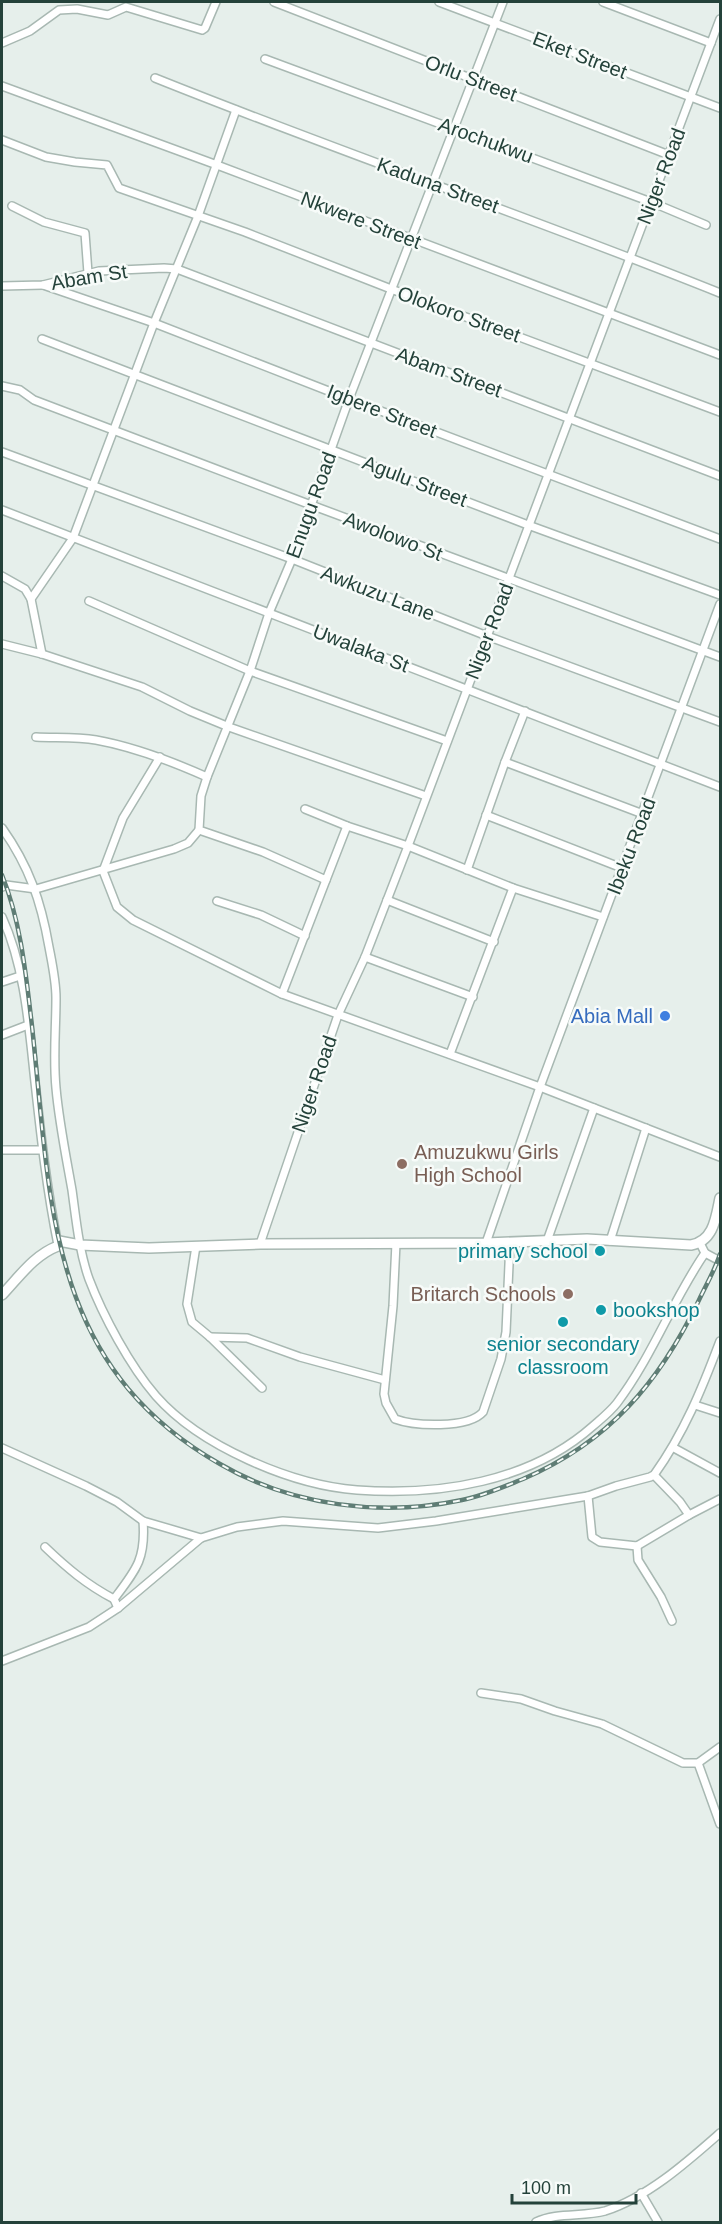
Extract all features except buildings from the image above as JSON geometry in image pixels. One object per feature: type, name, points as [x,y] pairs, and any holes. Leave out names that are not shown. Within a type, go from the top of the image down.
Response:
[{"type":"street","points":[[2,43],[30,31],[59,10],[77,9],[108,15],[126,7],[202,30],[216,2]]},
{"type":"street","name":"Orlu Street","points":[[274,2],[669,155]]},
{"type":"street","name":"Eket Street","points":[[439,2],[720,108]]},
{"type":"street","name":"Enugu Road","points":[[199,830],[201,796],[207,777],[229,727],[370,343],[502,2]]},
{"type":"street","points":[[603,2],[711,43]]},
{"type":"street","name":"Niger Road","points":[[260,1244],[338,1015],[365,957],[408,846],[720,19]]},
{"type":"street","name":"Arochukwu","points":[[265,59],[651,202],[706,225]]},
{"type":"street","name":"Kaduna Street","points":[[155,78],[720,293]]},
{"type":"street","name":"Nkwere Street","points":[[2,86],[720,355]]},
{"type":"street","points":[[31,599],[73,538],[154,322],[198,216],[236,110]]},
{"type":"street","name":"Olokoro Street","points":[[2,140],[46,157],[107,165],[119,188],[245,232],[720,412]]},
{"type":"street","points":[[12,206],[44,222],[85,233],[88,273]]},
{"type":"street","name":"Abam St","points":[[2,286],[43,285],[88,273],[177,269]]},
{"type":"street","name":"Abam Street","points":[[177,269],[720,476]]},
{"type":"street","name":"Igbere Street","points":[[43,285],[154,322],[349,399],[720,539]]},
{"type":"street","name":"Agulu Street","points":[[42,339],[333,448],[528,525],[720,595]]},
{"type":"street","name":"Awolowo St","points":[[2,386],[21,390],[34,400],[720,657]]},
{"type":"street","name":"Awkuzu Lane","points":[[2,452],[292,559],[488,636],[720,722]]},
{"type":"street","name":"Uwalaka St","points":[[2,510],[720,787]]},
{"type":"street","points":[[2,576],[25,589],[31,599],[42,654]]},
{"type":"street","points":[[89,601],[250,671],[447,741]]},
{"type":"street","name":"Ibeku Road","points":[[486,1243],[540,1087],[720,604]]},
{"type":"street","points":[[2,644],[42,654],[142,687],[229,727],[426,796]]},
{"type":"street","points":[[467,870],[525,711]]},
{"type":"street","points":[[36,737],[94,740],[130,748],[160,757],[207,777]]},
{"type":"street","points":[[160,757],[123,818],[103,871],[117,907],[133,920],[282,994],[540,1087],[720,1157]]},
{"type":"street","points":[[505,762],[643,814]]},
{"type":"street","points":[[305,809],[347,826],[408,846],[513,888],[603,917]]},
{"type":"street","points":[[486,815],[622,867]]},
{"type":"street","points":[[282,994],[347,826]]},
{"type":"street","points":[[2,828],[22,859],[36,889],[52,964],[56,995],[53,1054],[56,1091],[80,1245],[89,1278],[120,1344],[156,1396],[197,1432],[254,1464],[303,1480],[350,1489],[386,1492],[438,1489],[482,1482],[535,1462],[569,1445],[615,1406],[640,1369],[691,1273],[705,1253]]},
{"type":"street","points":[[2,887],[6,885],[36,889],[103,871],[181,846],[196,836],[199,830],[263,852],[326,880]]},
{"type":"street","points":[[450,1054],[513,888]]},
{"type":"street","points":[[217,900],[261,915],[305,936]]},
{"type":"street","points":[[387,900],[494,942]]},
{"type":"street","points":[[2,917],[20,976],[42,1150],[58,1246]]},
{"type":"street","points":[[365,957],[472,997]]},
{"type":"street","points":[[2,982],[20,976]]},
{"type":"street","points":[[2,1035],[27,1025]]},
{"type":"street","points":[[547,1241],[594,1108]]},
{"type":"street","points":[[610,1241],[646,1128]]},
{"type":"street","points":[[2,1150],[42,1150]]},
{"type":"street","points":[[2,1295],[37,1258],[58,1246],[59,1241],[80,1245],[149,1248],[260,1244],[547,1241],[610,1241],[668,1245],[700,1243],[708,1236],[720,1198]]},
{"type":"street","points":[[396,1243],[393,1306],[385,1380],[386,1404],[395,1419],[402,1422],[427,1424],[467,1422],[483,1412],[501,1359],[506,1332],[510,1242]]},
{"type":"street","points":[[700,1243],[705,1253],[720,1261]]},
{"type":"street","points":[[196,1246],[187,1304],[188,1314],[192,1322],[262,1388]]},
{"type":"street","points":[[210,1337],[248,1338],[300,1357],[385,1380]]},
{"type":"street","points":[[2,1661],[89,1627],[118,1608],[201,1538],[237,1527],[283,1521],[378,1528],[436,1521],[588,1496],[654,1475],[674,1448],[695,1405],[720,1342]]},
{"type":"street","points":[[695,1405],[720,1413]]},
{"type":"street","points":[[2,1448],[86,1486],[125,1507],[143,1521],[201,1538]]},
{"type":"street","points":[[674,1448],[720,1473]]},
{"type":"street","points":[[654,1475],[689,1515]]},
{"type":"street","points":[[588,1496],[592,1537],[600,1542],[637,1546],[720,1499]]},
{"type":"street","points":[[114,1599],[136,1571],[145,1537],[143,1521]]},
{"type":"street","points":[[637,1546],[638,1560],[661,1597],[672,1621]]},
{"type":"street","points":[[45,1547],[75,1576],[114,1599],[118,1608]]},
{"type":"street","points":[[481,1693],[521,1699],[555,1712],[602,1724],[683,1763],[698,1763],[720,1747]]},
{"type":"street","points":[[698,1763],[720,1824]]},
{"type":"street","points":[[537,2223],[603,2211],[625,2203],[686,2162],[720,2133]]},
{"type":"street","points":[[641,2193],[658,2223]]},
{"type":"railway","points":[[2,875],[14,911],[22,949],[45,1154],[54,1215],[68,1274],[89,1328],[120,1378],[163,1424],[220,1464],[277,1490],[338,1504],[369,1507],[432,1505],[462,1500],[485,1494],[523,1479],[554,1464],[581,1447],[628,1407],[667,1358],[716,1266],[720,1254]]},
{"type":"place","name":"Abia Mall","points":[[665,1016]]},
{"type":"place","name":"Amuzukwu Girls High School","points":[[402,1164]]},
{"type":"place","name":"primary school","points":[[600,1251]]},
{"type":"place","name":"Britarch Schools","points":[[568,1294]]},
{"type":"place","name":"bookshop","points":[[601,1310]]},
{"type":"place","name":"senior secondary classroom","points":[[563,1322]]}]
